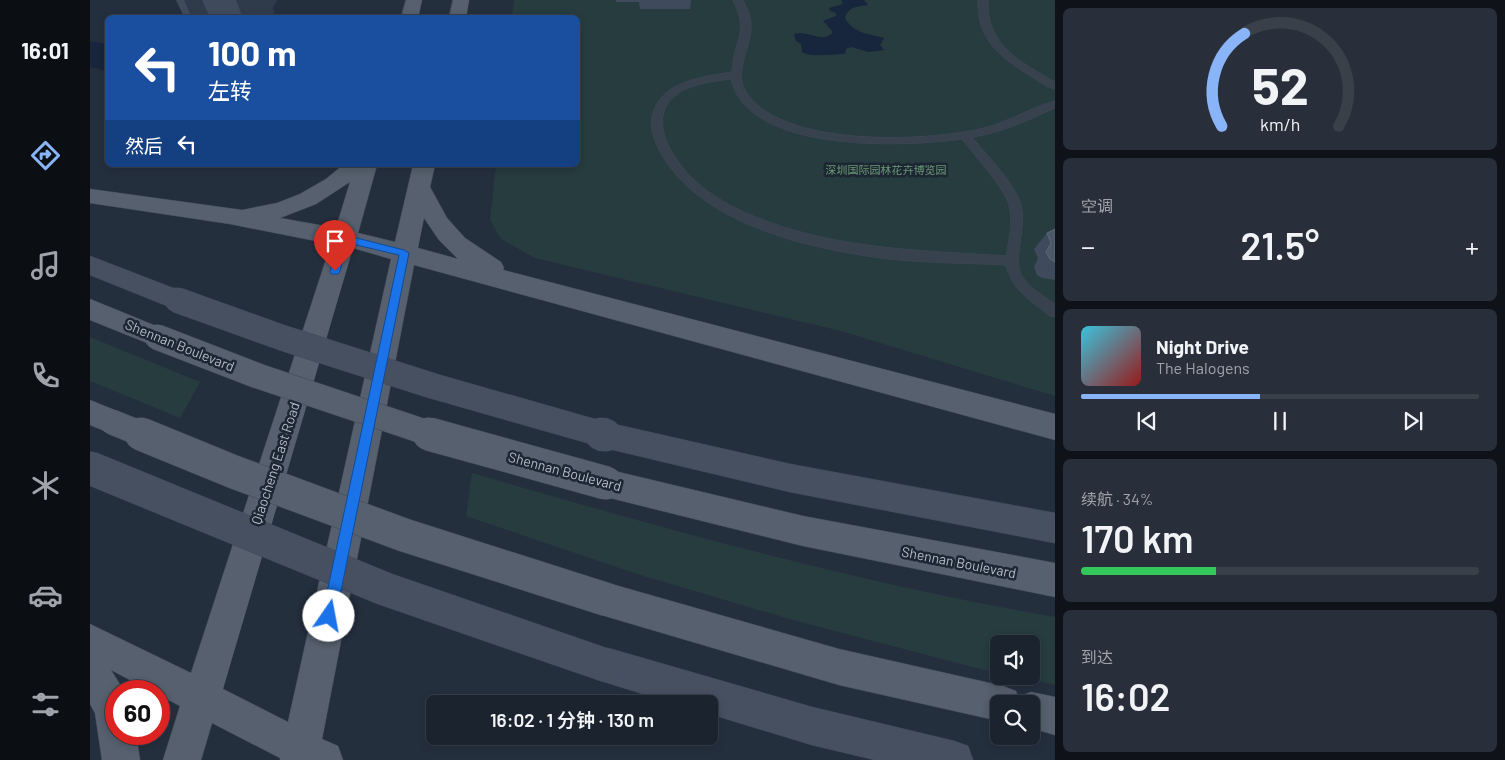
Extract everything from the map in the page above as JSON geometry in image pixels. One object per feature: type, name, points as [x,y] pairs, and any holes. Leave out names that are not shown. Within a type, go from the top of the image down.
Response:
[{"type":"main road","points":[[410,15],[414,0]]},
{"type":"main road","points":[[458,15],[461,0]]},
{"type":"main road","points":[[230,216],[277,210],[305,201],[342,178],[354,167]]},
{"type":"main road","name":"Qiaocheng East Road","points":[[182,760],[365,167]]},
{"type":"main road","points":[[90,641],[308,756],[404,253],[422,176]]},
{"type":"main road","points":[[422,176],[428,210],[443,230],[460,248],[522,284]]},
{"type":"main road","points":[[90,196],[230,216],[345,238],[1055,428]]},
{"type":"main road","points":[[90,265],[177,300],[283,338],[434,386],[605,434],[790,478],[1055,528]]},
{"type":"main road","name":"Shennan Boulevard","points":[[90,309],[258,376],[414,429],[606,483],[803,531],[1055,580]]},
{"type":"main road","points":[[101,417],[234,472],[404,535],[608,600],[839,667],[990,701]]},
{"type":"main road","points":[[90,468],[218,522],[386,589],[608,666],[812,726],[954,760]]},
{"type":"main road","points":[[90,670],[105,695]]},
{"type":"main road","points":[[1040,712],[1055,716]]},
{"type":"main road","points":[[119,745],[121,760]]},
{"type":"lane","points":[[738,0],[747,18],[747,33],[735,74],[740,91],[751,106],[768,118],[797,130],[829,137],[866,141],[902,141],[965,135],[978,133],[1011,122],[1055,104]]},
{"type":"lane","points":[[983,0],[982,13],[985,26],[994,42],[1010,58],[1055,86]]},
{"type":"lane","points":[[735,74],[687,84],[671,93],[662,105],[657,120],[661,143],[676,171],[704,196],[737,214],[778,230],[836,245],[891,254],[1012,260]]},
{"type":"lane","points":[[965,135],[1006,188],[1015,204],[1017,226],[1012,260],[1015,276],[1030,293],[1055,312]]},
{"type":"green space","name":"深圳国际园林花卉博览园","points":[[514,0],[1055,0],[1055,396],[841,331],[535,258],[501,239],[490,220],[496,167],[580,167],[580,15],[512,15]]},
{"type":"green space","points":[[90,337],[200,382],[180,418],[90,381]]},
{"type":"green space","points":[[472,473],[762,553],[908,588],[1055,617],[1055,685],[1040,682],[1040,635],[990,635],[990,671],[988,671],[793,620],[637,574],[466,516]]},
{"type":"water","points":[[841,0],[864,0],[868,5],[851,9],[845,18],[857,30],[884,38],[880,45],[884,50],[869,52],[851,47],[846,49],[845,54],[816,55],[802,52],[801,44],[796,41],[794,34],[804,33],[820,37],[829,36],[833,32],[823,21],[836,16],[836,13],[830,11],[829,8],[843,4]]},
{"type":"water","points":[[90,41],[105,44],[105,71],[90,67]]},
{"type":"building","points":[[1055,229],[1055,262],[1050,259],[1046,252],[1051,243],[1047,233]]},
{"type":"route","points":[[329,616],[404,253],[345,238],[335,271]]}]
